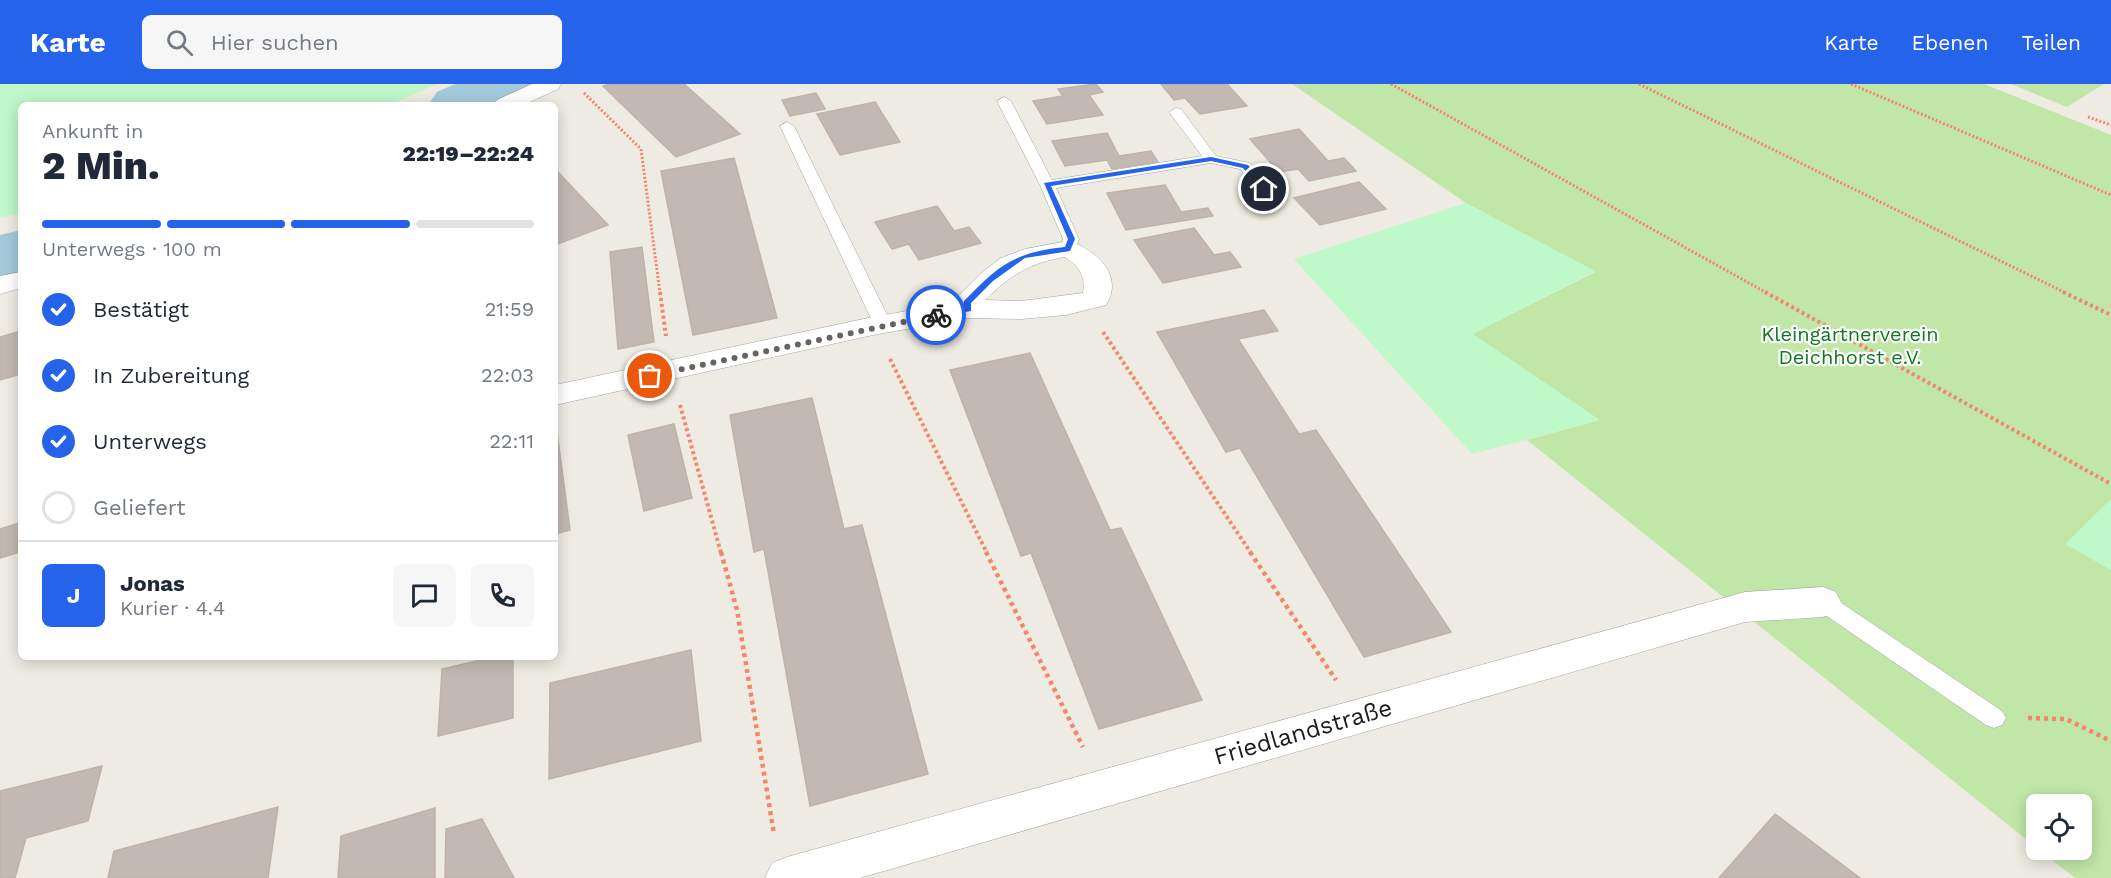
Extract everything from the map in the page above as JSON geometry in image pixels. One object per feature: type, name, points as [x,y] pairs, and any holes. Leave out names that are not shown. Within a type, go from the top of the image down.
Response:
[{"type":"street","points":[[511,102],[550,84]]},
{"type":"street","points":[[558,394],[968,309],[1022,310],[1066,306],[1096,299],[1098,281],[1079,252],[1068,249],[1042,252],[1023,257],[990,279],[966,303],[968,309]]},
{"type":"street","points":[[0,285],[18,281]]},
{"type":"street","name":"Friedlandstraße","points":[[781,860],[1103,788],[1745,607],[1823,602]]},
{"type":"lane","points":[[1004,101],[1047,185],[1071,239],[1068,249]]},
{"type":"lane","points":[[1176,112],[1211,159]]},
{"type":"lane","points":[[787,126],[878,326]]},
{"type":"lane","points":[[1047,185],[1211,159],[1245,166],[1264,189]]},
{"type":"lane","points":[[1823,602],[1994,718]]},
{"type":"path","points":[[1391,84],[2111,484]]},
{"type":"path","points":[[1639,84],[2111,315]]},
{"type":"path","points":[[1851,84],[2111,195]]},
{"type":"path","points":[[583,92],[641,149],[671,371],[736,610],[781,860]]},
{"type":"path","points":[[2088,117],[2111,125]]},
{"type":"path","points":[[1087,301],[1102,332],[1358,716]]},
{"type":"path","points":[[878,326],[1103,788]]},
{"type":"path","points":[[1994,718],[2066,719],[2111,741]]},
{"type":"green space","points":[[0,84],[437,84],[396,102],[18,102],[18,214],[0,217]]},
{"type":"green space","name":"Kleingärtnerverein Deichhorst e.V.","points":[[1292,84],[1984,84],[2111,135],[2111,878],[2075,878],[2052,860],[2092,860],[2092,794],[2026,794],[2026,839],[1527,440],[1599,420],[1472,334],[1595,272],[1466,203]]},
{"type":"green space","points":[[2011,84],[2104,84],[2067,107]]},
{"type":"green space","points":[[1466,203],[1595,271],[1473,334],[1600,420],[1472,454],[1294,259]]},
{"type":"green space","points":[[2111,499],[2111,570],[2065,544]]},
{"type":"building","points":[[609,84],[684,84],[740,134],[676,157],[603,86]]},
{"type":"building","points":[[1096,84],[1103,92],[1089,95],[1103,115],[1047,124],[1033,101],[1063,96],[1058,89]]},
{"type":"building","points":[[1161,84],[1227,84],[1247,106],[1200,114],[1185,98],[1174,100]]},
{"type":"building","points":[[816,93],[825,109],[790,116],[782,100]]},
{"type":"building","points":[[875,102],[900,142],[840,155],[817,114]]},
{"type":"building","points":[[1299,129],[1328,161],[1344,158],[1356,171],[1309,181],[1298,169],[1279,172],[1250,139]]},
{"type":"building","points":[[1107,133],[1119,156],[1151,151],[1158,162],[1112,169],[1107,160],[1065,166],[1052,141]]},
{"type":"building","points":[[734,158],[777,318],[693,335],[661,171]]},
{"type":"building","points":[[558,172],[608,225],[558,244]]},
{"type":"building","points":[[1359,182],[1386,209],[1320,225],[1294,198]]},
{"type":"building","points":[[1165,185],[1181,212],[1208,208],[1213,216],[1126,230],[1107,193]]},
{"type":"building","points":[[937,206],[954,231],[969,227],[981,243],[919,260],[909,244],[892,249],[875,222]]},
{"type":"building","points":[[1194,228],[1214,255],[1230,252],[1241,267],[1163,283],[1134,240]]},
{"type":"building","points":[[642,247],[654,342],[618,349],[610,252]]},
{"type":"building","points":[[1264,310],[1278,331],[1238,339],[1299,434],[1316,430],[1451,632],[1364,657],[1240,448],[1226,452],[1157,332]]},
{"type":"building","points":[[18,332],[18,375],[0,380],[0,337]]},
{"type":"building","points":[[1030,353],[1110,530],[1121,528],[1202,700],[1099,729],[1031,553],[1021,556],[950,370]]},
{"type":"building","points":[[812,398],[844,529],[862,525],[928,774],[810,806],[764,549],[754,552],[730,415]]},
{"type":"building","points":[[674,424],[692,498],[644,511],[628,435]]},
{"type":"building","points":[[558,439],[570,530],[558,533]]},
{"type":"building","points":[[18,523],[17,553],[0,558],[0,529]]},
{"type":"building","points":[[691,650],[701,741],[549,779],[550,683]]},
{"type":"building","points":[[480,660],[513,660],[513,718],[438,736],[442,669]]},
{"type":"building","points":[[102,766],[88,821],[26,838],[15,878],[0,878],[0,791]]},
{"type":"building","points":[[278,807],[268,878],[108,878],[114,851]]},
{"type":"building","points":[[435,808],[435,878],[338,878],[341,836]]},
{"type":"building","points":[[1775,814],[1860,878],[1719,878]]},
{"type":"building","points":[[482,819],[514,878],[445,878],[446,829]]},
{"type":"waterway","points":[[465,102],[504,84]]},
{"type":"waterway","points":[[0,257],[18,253]]},
{"type":"way so far","points":[[650,376],[873,326],[936,315]]},
{"type":"route","points":[[936,315],[968,309],[966,303],[990,279],[1023,257],[1068,249],[1071,239],[1047,185],[1211,159],[1245,166],[1264,189]]}]
